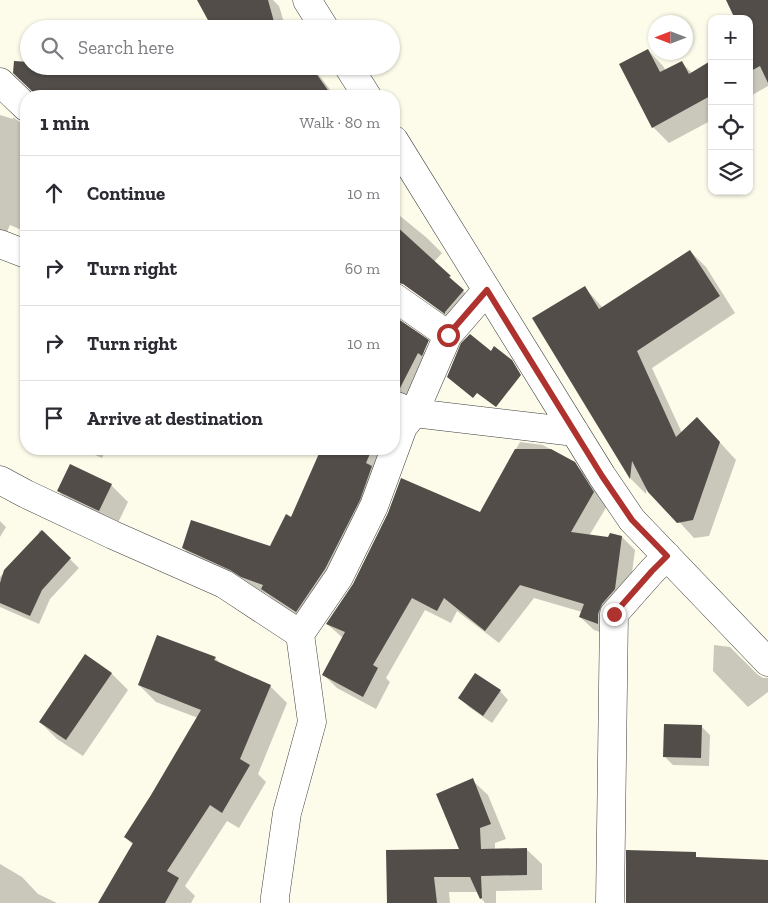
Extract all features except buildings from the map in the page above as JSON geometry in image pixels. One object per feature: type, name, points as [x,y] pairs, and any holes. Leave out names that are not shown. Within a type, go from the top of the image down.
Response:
[{"type":"street","points":[[307,0],[319,20]]},
{"type":"street","points":[[354,75],[363,90]]},
{"type":"street","points":[[0,82],[20,101]]},
{"type":"street","points":[[400,150],[575,432],[632,520],[768,662]]},
{"type":"street","points":[[0,244],[20,252]]},
{"type":"street","points":[[400,433],[404,409],[448,335],[487,290]]},
{"type":"street","points":[[400,301],[448,335]]},
{"type":"street","points":[[404,409],[575,432]]},
{"type":"street","points":[[274,901],[287,813],[312,722],[300,634],[338,578],[374,506],[392,455]]},
{"type":"street","points":[[0,480],[113,536],[224,584],[300,634]]},
{"type":"street","points":[[610,903],[614,614],[667,556]]},
{"type":"route","points":[[448,335],[487,290],[602,476],[632,520],[667,556],[614,614]]}]
